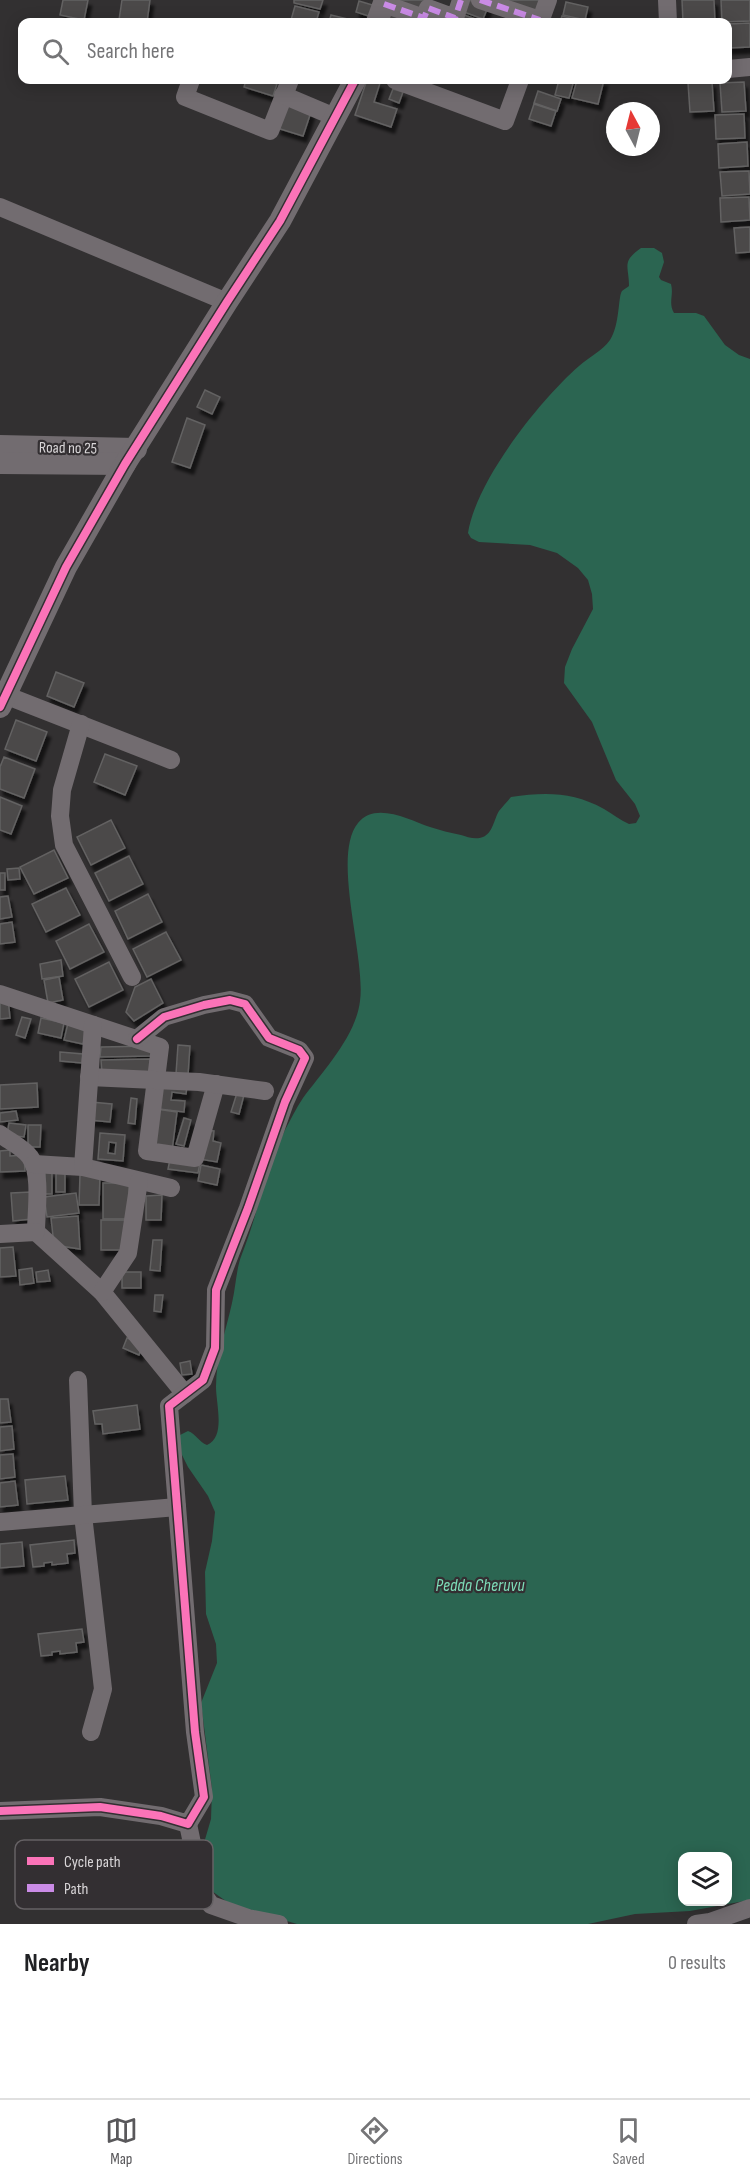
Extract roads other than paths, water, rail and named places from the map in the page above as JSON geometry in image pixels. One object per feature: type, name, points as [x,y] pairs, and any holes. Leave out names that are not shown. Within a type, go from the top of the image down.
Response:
[{"type":"street","points":[[382,9],[424,18],[428,8],[455,18],[461,0]]},
{"type":"street","points":[[480,0],[531,18]]},
{"type":"street","points":[[541,18],[548,0]]},
{"type":"street","points":[[667,0],[668,18]]},
{"type":"street","points":[[732,69],[750,67]]},
{"type":"street","points":[[190,84],[185,97],[270,131],[287,88],[335,117]]},
{"type":"street","points":[[171,760],[81,724],[2,701],[66,567],[130,457],[280,220],[353,84]]},
{"type":"street","points":[[406,84],[505,121],[519,84]]},
{"type":"street","points":[[0,207],[227,302]]},
{"type":"street","name":"Road no 25","points":[[0,446],[130,457]]},
{"type":"street","name":"Road no 25","points":[[0,463],[130,457]]},
{"type":"street","points":[[81,724],[62,790],[60,816],[64,845],[132,977]]},
{"type":"street","points":[[0,994],[160,1047],[147,1151],[195,1158],[216,1084]]},
{"type":"street","points":[[136,1039],[164,1017],[230,1000],[245,1004],[269,1038],[299,1050],[305,1058],[285,1102],[216,1290],[215,1348],[203,1380],[169,1406],[195,1732],[204,1797],[188,1824],[191,1840]]},
{"type":"street","points":[[83,1167],[93,1025]]},
{"type":"street","points":[[89,1077],[216,1084],[265,1091]]},
{"type":"street","points":[[0,1134],[29,1155],[34,1164],[37,1189],[36,1232]]},
{"type":"street","points":[[34,1164],[83,1167],[171,1188]]},
{"type":"street","points":[[102,1292],[128,1253],[139,1181]]},
{"type":"street","points":[[0,1234],[36,1232],[102,1292],[185,1394]]},
{"type":"street","points":[[78,1380],[83,1515],[103,1689],[91,1732]]},
{"type":"street","points":[[0,1521],[177,1507]]},
{"type":"street","points":[[0,1810],[100,1808],[161,1816],[188,1824]]},
{"type":"street","points":[[213,1906],[248,1918],[279,1924]]},
{"type":"street","points":[[696,1924],[750,1908]]},
{"type":"water","name":"Pedda Cheruvu","points":[[641,248],[654,248],[662,253],[664,262],[659,277],[671,284],[671,306],[674,313],[696,313],[704,316],[725,345],[739,355],[750,359],[750,1900],[732,1903],[732,1852],[678,1852],[678,1906],[717,1906],[690,1911],[635,1914],[588,1924],[297,1924],[230,1904],[213,1892],[213,1840],[205,1840],[211,1819],[212,1789],[201,1703],[217,1663],[216,1644],[206,1614],[205,1572],[212,1541],[215,1512],[208,1496],[180,1451],[180,1435],[188,1431],[207,1445],[216,1435],[219,1419],[216,1376],[219,1355],[240,1260],[267,1176],[278,1145],[296,1110],[338,1052],[357,1014],[361,982],[348,882],[348,859],[351,838],[358,823],[374,813],[393,814],[430,827],[480,838],[489,832],[499,811],[511,797],[536,794],[581,799],[593,803],[629,824],[636,823],[640,816],[635,804],[616,780],[592,722],[564,683],[565,667],[572,649],[593,609],[588,580],[578,568],[557,553],[530,545],[479,542],[471,538],[468,533],[473,512],[483,490],[528,421],[563,381],[610,340],[616,327],[622,291],[629,286],[628,261]]}]
